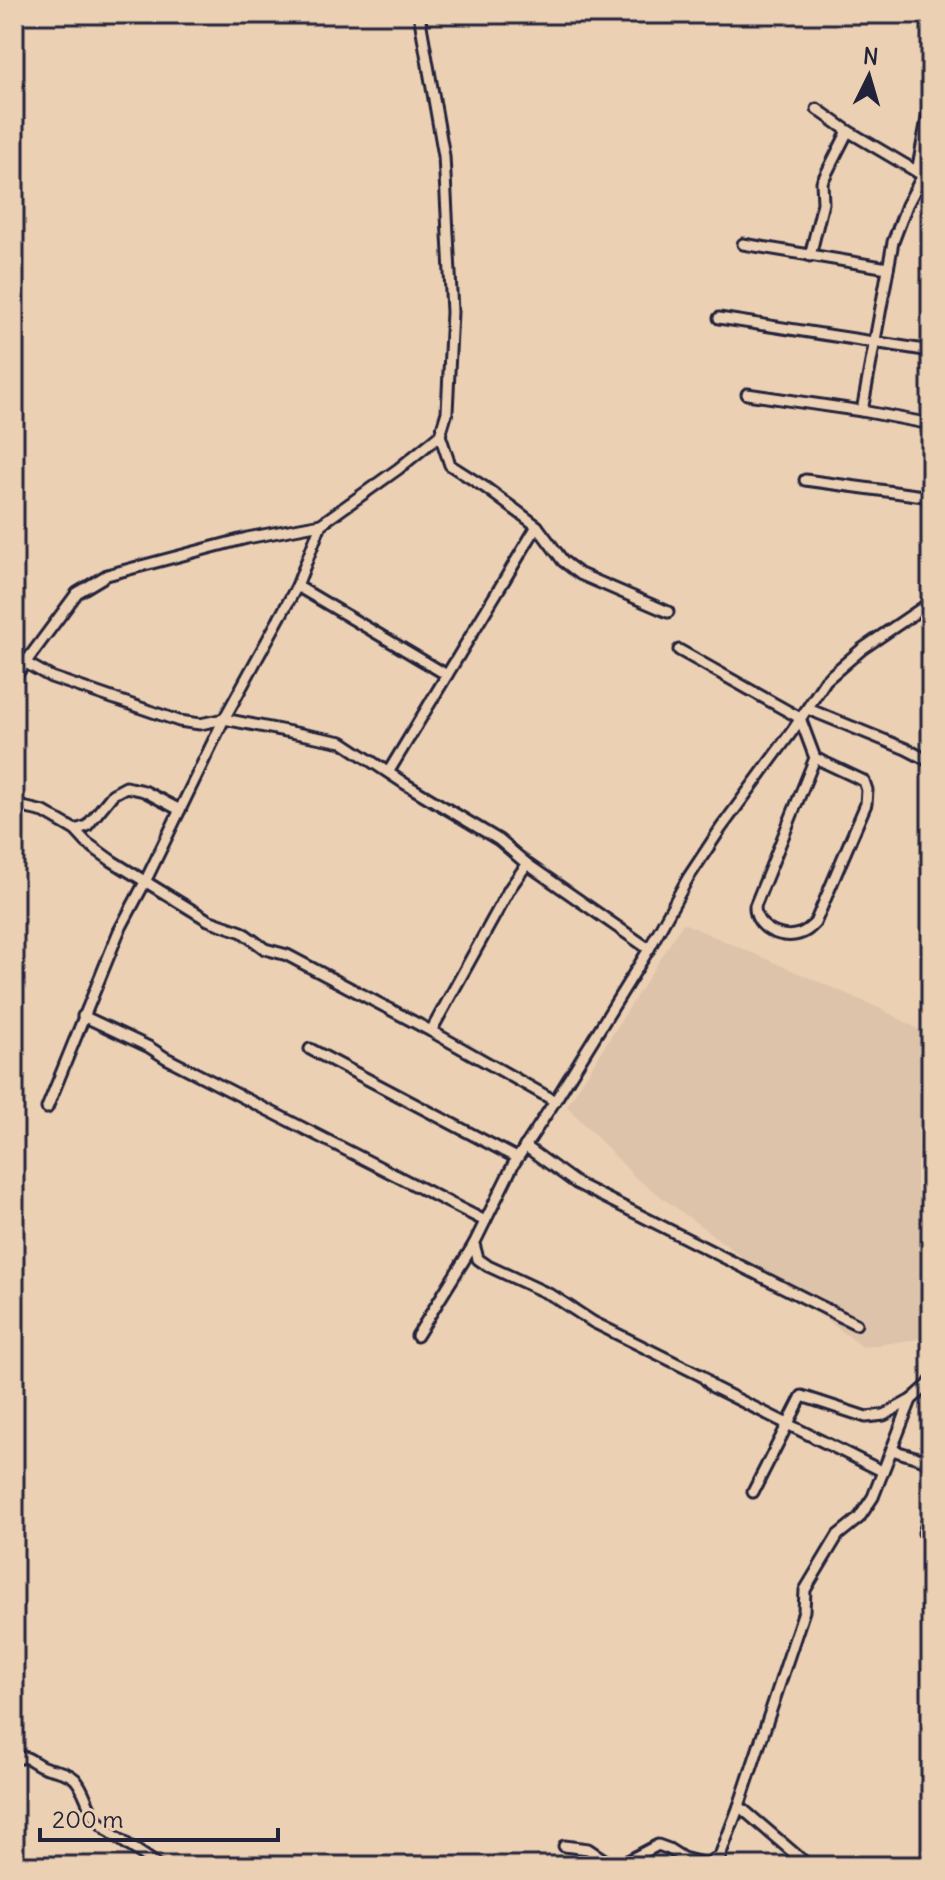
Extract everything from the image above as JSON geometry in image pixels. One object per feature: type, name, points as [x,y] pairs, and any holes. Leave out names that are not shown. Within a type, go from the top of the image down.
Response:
[{"type":"street","points":[[14,678],[77,593],[107,575],[247,538],[321,524],[440,435],[447,412],[452,312],[444,156],[419,14]]},
{"type":"street","points":[[862,411],[888,268],[900,221],[924,176],[931,98]]},
{"type":"street","points":[[817,109],[924,176]]},
{"type":"street","points":[[810,256],[823,203],[822,182],[848,131]]},
{"type":"street","points":[[743,244],[888,268]]},
{"type":"street","points":[[719,318],[931,351]]},
{"type":"street","points":[[747,394],[931,424]]},
{"type":"street","points":[[440,435],[450,465],[537,526],[563,561],[580,574],[668,612]]},
{"type":"street","points":[[805,480],[931,497]]},
{"type":"street","points":[[47,1108],[119,931],[224,719],[297,586],[321,524]]},
{"type":"street","points":[[389,771],[537,526]]},
{"type":"street","points":[[297,586],[447,675]]},
{"type":"street","points":[[417,1336],[474,1244],[517,1158],[721,828],[826,680],[862,649],[931,602]]},
{"type":"street","points":[[679,650],[800,718],[815,758],[755,906],[761,924],[789,936],[807,930],[815,923],[866,804],[864,781],[815,758]]},
{"type":"street","points":[[24,662],[51,677],[179,721],[200,724],[224,719],[342,742],[499,840],[527,864],[649,949]]},
{"type":"street","points":[[808,709],[931,762]]},
{"type":"street","points":[[75,830],[87,826],[113,794],[126,787],[144,791],[180,810]]},
{"type":"street","points":[[14,805],[44,812],[75,830],[87,843],[145,882],[208,920],[242,932],[265,949],[287,955],[555,1101]]},
{"type":"street","points":[[431,1031],[510,888],[527,864]]},
{"type":"street","points":[[83,1016],[485,1221]]},
{"type":"street","points":[[310,1049],[517,1158]]},
{"type":"street","points":[[525,1146],[576,1183],[856,1324]]},
{"type":"street","points":[[474,1244],[478,1259],[488,1266],[553,1296],[593,1322],[702,1376],[713,1387],[882,1471]]},
{"type":"street","points":[[753,1492],[802,1396],[866,1417],[884,1415],[911,1400],[930,1384]]},
{"type":"street","points":[[564,1846],[588,1849],[606,1861],[624,1863],[658,1845],[683,1858],[706,1864],[718,1861],[804,1611],[805,1590],[838,1535],[859,1518],[873,1497],[911,1400]]},
{"type":"street","points":[[892,1450],[931,1462]]},
{"type":"street","points":[[924,1533],[931,1509]]},
{"type":"street","points":[[14,1761],[21,1756],[27,1757],[74,1779],[82,1790],[89,1810],[101,1824],[159,1866]]},
{"type":"street","points":[[739,1806],[809,1866]]},
{"type":"shaded area","points":[[683,923],[879,1008],[931,1036],[931,1337],[863,1347],[636,1178],[567,1106]]}]
